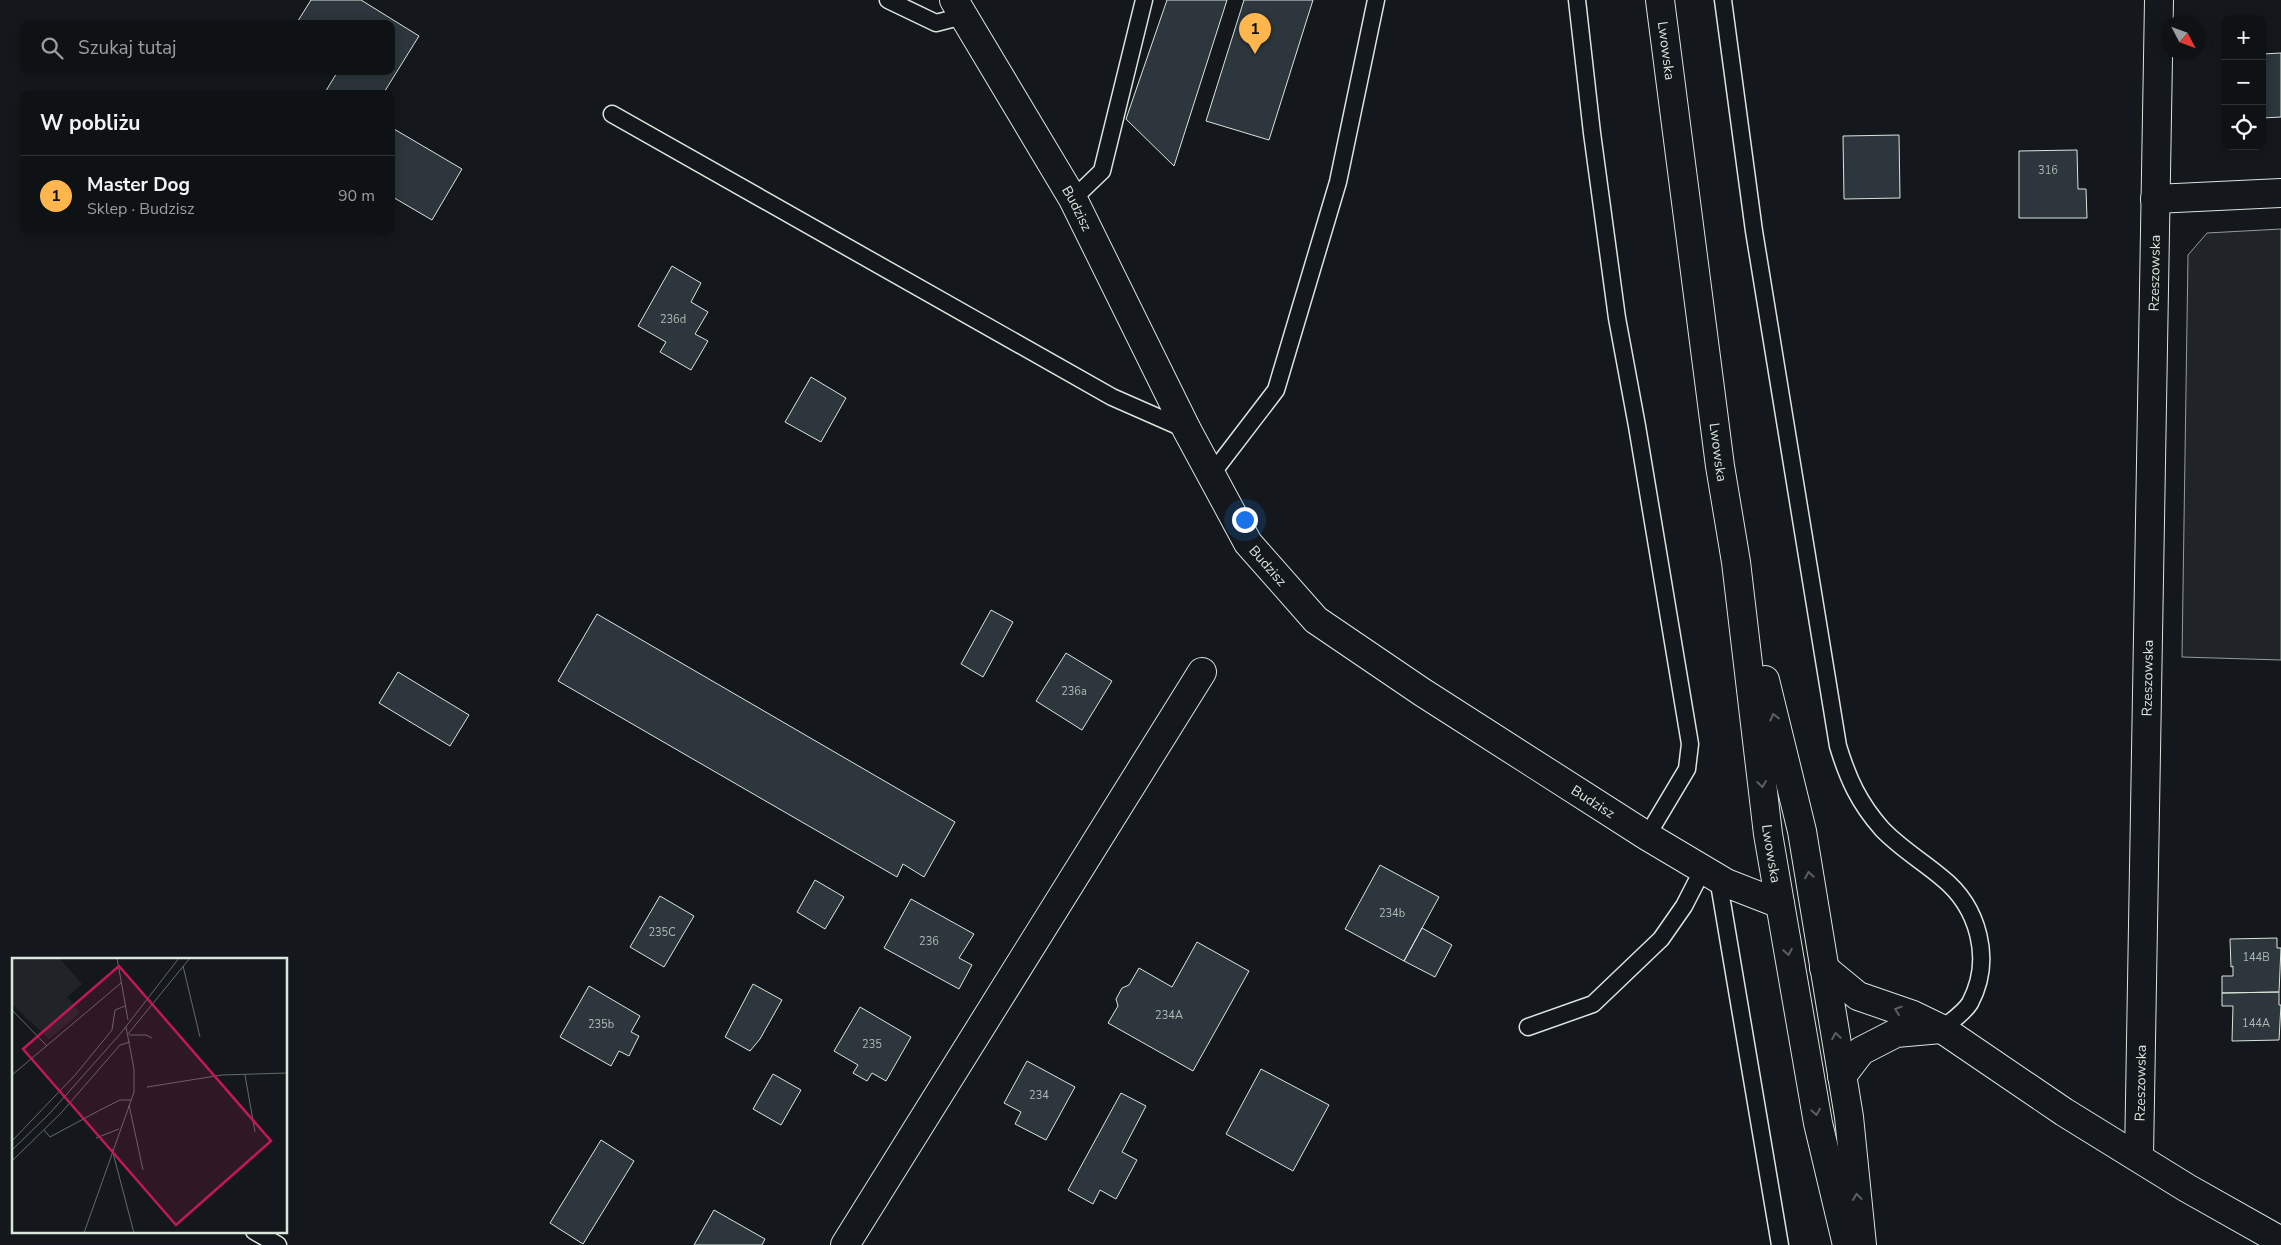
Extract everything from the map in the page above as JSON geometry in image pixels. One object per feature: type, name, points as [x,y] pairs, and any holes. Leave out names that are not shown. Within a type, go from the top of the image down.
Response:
[{"type":"street","name":"Lwowska","points":[[1660,0],[1718,456],[1736,562],[1768,834],[1818,1123],[1847,1245]]},
{"type":"street","name":"Rzeszowska","points":[[2139,1157],[2159,0]]},
{"type":"street","name":"Budzisz","points":[[959,8],[1073,199],[1187,430],[1248,543],[1316,620],[1422,692],[1647,836],[1711,874],[1780,904]]},
{"type":"street","points":[[2155,199],[2281,193]]},
{"type":"street","points":[[1736,562],[1802,831],[1849,1117],[1862,1245]]},
{"type":"street","points":[[845,1245],[1202,672]]},
{"type":"street","points":[[1824,968],[1858,996],[1913,1015],[1942,1029],[2064,1112],[2187,1188],[2281,1241]]},
{"type":"street","points":[[1842,1076],[1861,1052],[1896,1032],[1942,1029]]},
{"type":"lane","points":[[888,0],[936,23],[959,8]]},
{"type":"lane","points":[[1073,199],[1102,171],[1144,0]]},
{"type":"lane","points":[[1211,475],[1276,390],[1338,182],[1376,0]]},
{"type":"lane","points":[[1577,0],[1616,318],[1637,426],[1690,744],[1687,770],[1647,836]]},
{"type":"lane","points":[[1723,0],[1754,231],[1838,746],[1849,781],[1865,808],[1902,847],[1942,877],[1960,896],[1971,914],[1980,936],[1982,958],[1977,983],[1969,1005],[1942,1029]]},
{"type":"lane","points":[[612,114],[1112,397],[1187,430]]},
{"type":"lane","points":[[1528,1027],[1593,1004],[1660,939],[1711,874]]},
{"type":"lane","points":[[1711,874],[1780,1245]]},
{"type":"lane","points":[[256,1232],[278,1245]]},
{"type":"shaded area","points":[[2281,229],[2281,660],[2182,657],[2188,255],[2207,233]]},
{"type":"building","points":[[311,0],[361,0],[393,20],[298,20]]},
{"type":"building","points":[[1167,0],[1227,0],[1174,166],[1126,119]]},
{"type":"building","points":[[1244,0],[1313,0],[1269,140],[1206,121]]},
{"type":"building","points":[[395,21],[419,36],[395,75]]},
{"type":"building","points":[[2281,53],[2281,117],[2266,118],[2266,54]]},
{"type":"building","points":[[336,75],[395,75],[385,90],[326,90]]},
{"type":"building","points":[[395,130],[462,169],[432,220],[395,198]]},
{"type":"building","points":[[1899,135],[1900,198],[1844,199],[1843,136]]},
{"type":"building","points":[[2077,150],[2078,189],[2086,189],[2087,218],[2019,218],[2019,151]]},
{"type":"building","points":[[672,266],[701,283],[691,302],[708,312],[695,334],[708,341],[691,370],[660,352],[666,342],[638,326]]},
{"type":"building","points":[[811,377],[846,398],[821,442],[785,422]]},
{"type":"building","points":[[991,610],[1013,622],[983,677],[961,664]]},
{"type":"building","points":[[597,614],[955,822],[924,877],[903,864],[897,877],[558,681]]},
{"type":"building","points":[[1066,653],[1112,681],[1082,730],[1036,701]]},
{"type":"building","points":[[398,672],[469,715],[450,746],[379,703]]},
{"type":"building","points":[[1380,865],[1439,897],[1404,961],[1345,929]]},
{"type":"building","points":[[815,880],[844,897],[825,929],[797,912]]},
{"type":"building","points":[[660,896],[694,916],[664,967],[630,947]]},
{"type":"building","points":[[911,899],[974,934],[959,958],[972,965],[959,989],[884,948]]},
{"type":"building","points":[[1422,928],[1452,945],[1435,977],[1404,961]]},
{"type":"building","points":[[2277,938],[2277,948],[2281,948],[2279,992],[2222,993],[2222,976],[2233,976],[2230,939]]},
{"type":"building","points":[[1197,942],[1249,971],[1193,1071],[1108,1023],[1118,1006],[1116,999],[1122,988],[1129,985],[1139,968],[1172,987]]},
{"type":"building","points":[[753,984],[782,1000],[760,1039],[750,1051],[725,1037]]},
{"type":"building","points":[[589,986],[640,1016],[631,1032],[639,1036],[629,1056],[619,1051],[611,1066],[560,1037]]},
{"type":"building","points":[[2279,992],[2279,1005],[2281,1005],[2279,1040],[2232,1041],[2233,1006],[2222,1006],[2222,993]]},
{"type":"building","points":[[860,1007],[911,1037],[886,1081],[872,1073],[867,1081],[853,1073],[858,1065],[834,1051]]},
{"type":"building","points":[[1027,1061],[1075,1087],[1046,1140],[1015,1124],[1021,1112],[1004,1103]]},
{"type":"building","points":[[1261,1069],[1329,1105],[1293,1171],[1226,1134]]},
{"type":"building","points":[[773,1074],[801,1090],[781,1125],[753,1109]]},
{"type":"building","points":[[1121,1093],[1146,1106],[1122,1152],[1137,1160],[1116,1199],[1100,1190],[1093,1204],[1068,1190]]},
{"type":"building","points":[[601,1140],[634,1161],[583,1244],[550,1223]]},
{"type":"building","points":[[714,1210],[765,1239],[762,1245],[694,1245]]},
{"type":"place","name":"Master Dog","points":[[1255,54]]}]
